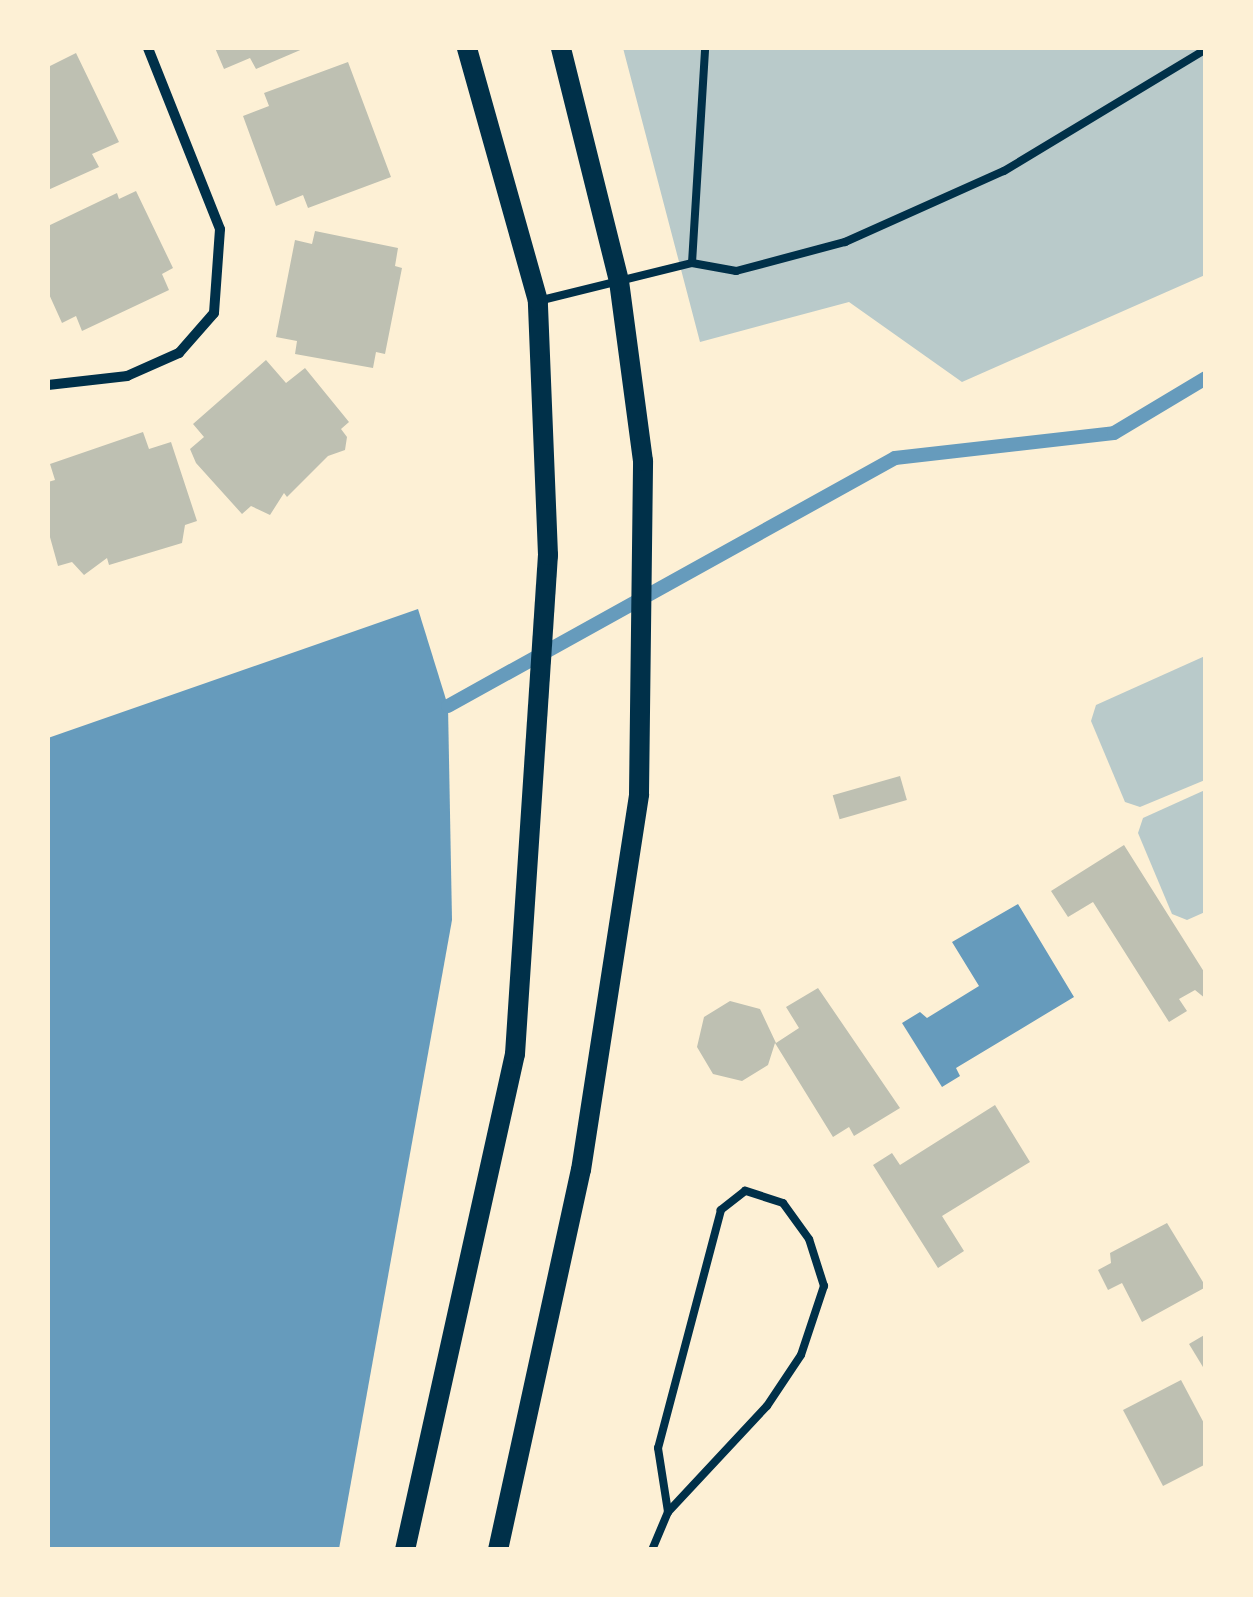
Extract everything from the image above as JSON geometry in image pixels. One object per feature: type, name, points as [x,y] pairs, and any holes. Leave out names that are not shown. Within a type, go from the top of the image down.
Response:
[{"type":"main road","points":[[405,1550],[515,1054],[529,891],[548,555],[538,302],[467,48]]},
{"type":"main road","points":[[498,1550],[580,1170],[639,794],[642,461],[618,281],[561,48]]},
{"type":"street","points":[[48,385],[128,376],[179,353],[214,313],[220,229],[148,48]]},
{"type":"lane","points":[[692,263],[705,48]]},
{"type":"lane","points":[[538,302],[692,263],[736,271],[845,242],[1004,171],[1206,49]]},
{"type":"lane","points":[[652,1550],[668,1512],[766,1406],[801,1355],[824,1286],[809,1239],[783,1204],[746,1191],[722,1210],[658,1448],[668,1512]]},
{"type":"shaded area","points":[[623,48],[1205,48],[1205,275],[962,382],[849,302],[700,342]]},
{"type":"shaded area","points":[[1205,656],[1205,780],[1140,807],[1125,802],[1091,721],[1096,705]]},
{"type":"shaded area","points":[[1205,790],[1205,912],[1187,920],[1172,914],[1138,833],[1143,818]]},
{"type":"water","points":[[418,609],[448,706],[452,920],[339,1549],[48,1549],[48,738]]},
{"type":"water","points":[[1018,904],[1074,997],[956,1068],[960,1076],[942,1087],[902,1023],[920,1012],[927,1018],[979,986],[952,942]]},
{"type":"building","points":[[215,48],[305,48],[256,69],[250,58],[224,69]]},
{"type":"building","points":[[76,53],[119,142],[92,154],[99,167],[48,190],[48,60],[50,66]]},
{"type":"building","points":[[348,62],[391,177],[308,208],[303,195],[276,206],[243,116],[269,106],[264,93]]},
{"type":"building","points":[[136,191],[173,268],[162,274],[169,290],[82,331],[76,316],[62,323],[48,292],[48,226],[117,193],[119,199]]},
{"type":"building","points":[[315,231],[398,248],[395,266],[402,268],[385,354],[376,352],[373,368],[295,354],[297,341],[276,337],[295,240],[312,244]]},
{"type":"building","points":[[266,360],[286,383],[305,368],[349,422],[341,429],[347,437],[345,450],[328,456],[287,497],[284,493],[270,515],[251,506],[242,514],[196,463],[190,449],[204,437],[193,424]]},
{"type":"building","points":[[143,432],[149,449],[171,442],[197,521],[185,525],[182,543],[109,565],[107,558],[84,575],[72,562],[58,566],[48,530],[48,482],[55,480],[50,464]]},
{"type":"building","points":[[900,776],[907,800],[840,819],[833,795]]},
{"type":"building","points":[[1124,845],[1206,975],[1206,999],[1195,990],[1179,999],[1187,1011],[1169,1022],[1093,902],[1068,917],[1051,891]]},
{"type":"building","points":[[818,988],[900,1108],[854,1136],[849,1127],[833,1137],[775,1043],[768,1065],[742,1081],[713,1074],[697,1047],[704,1017],[730,1001],[760,1009],[776,1043],[799,1028],[786,1007]]},
{"type":"building","points":[[995,1105],[1030,1162],[942,1216],[964,1251],[938,1268],[873,1165],[892,1153],[900,1165]]},
{"type":"building","points":[[1167,1223],[1206,1287],[1142,1322],[1122,1283],[1108,1290],[1098,1270],[1111,1263],[1110,1253]]},
{"type":"building","points":[[1206,1334],[1206,1372],[1189,1344]]},
{"type":"building","points":[[1181,1380],[1206,1427],[1206,1464],[1163,1486],[1123,1410]]},
{"type":"waterway","points":[[448,706],[895,458],[1114,433],[1206,378]]}]
